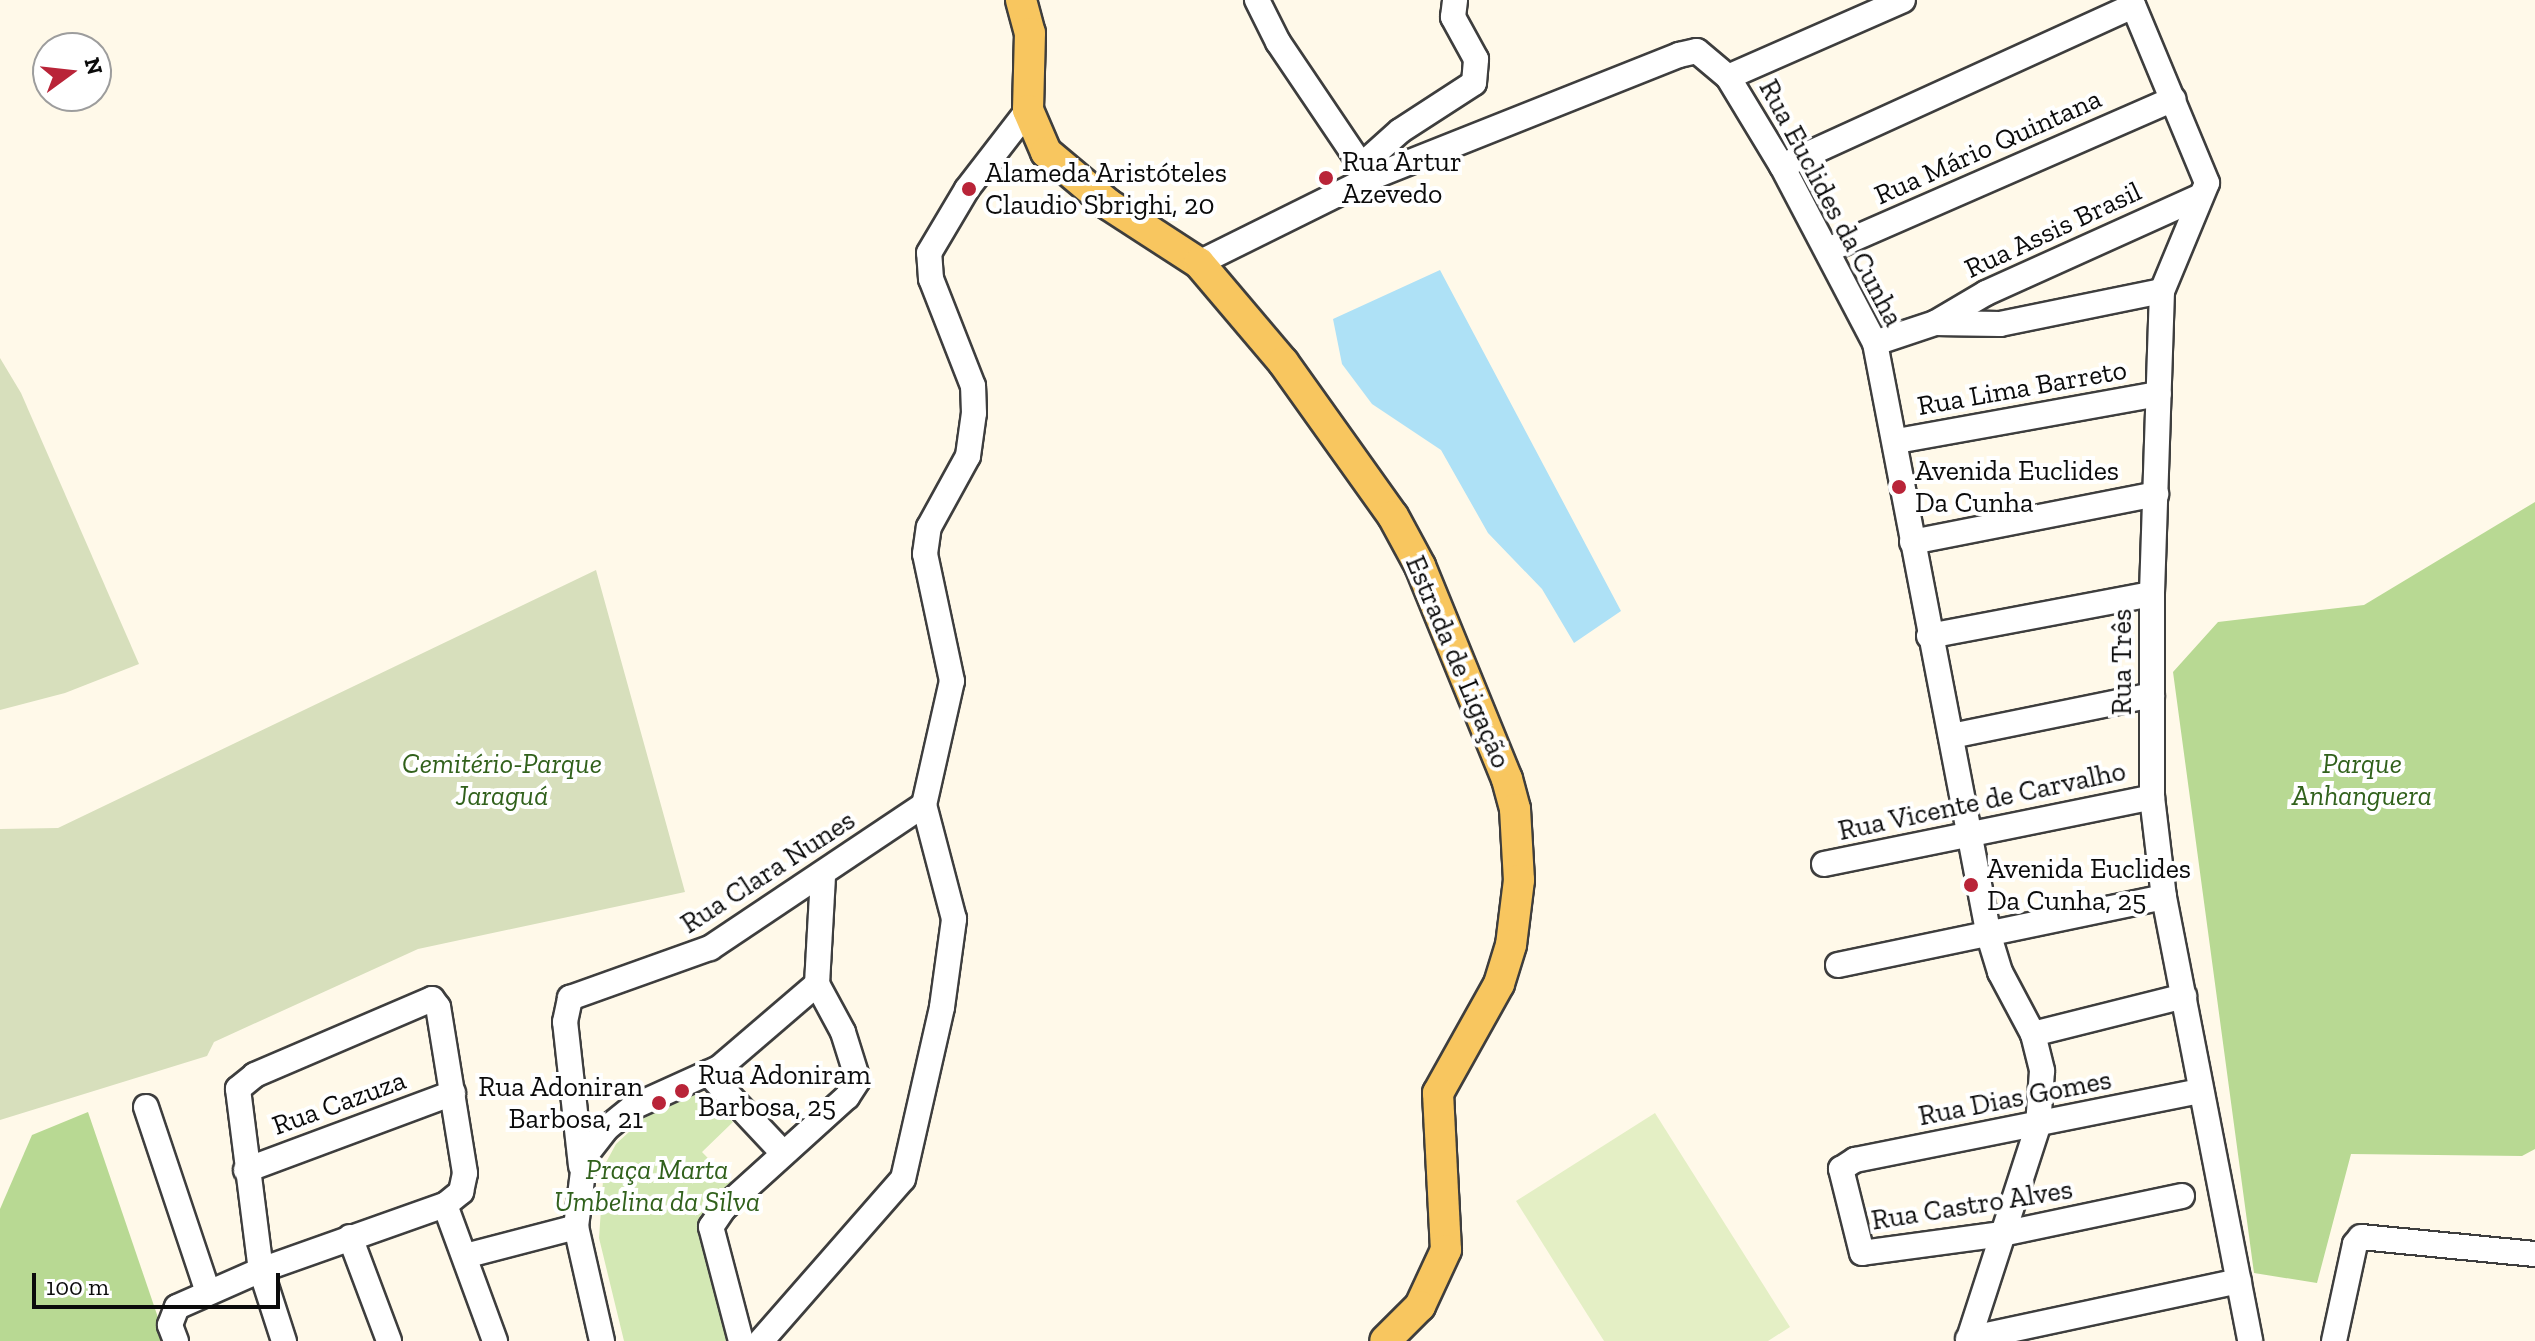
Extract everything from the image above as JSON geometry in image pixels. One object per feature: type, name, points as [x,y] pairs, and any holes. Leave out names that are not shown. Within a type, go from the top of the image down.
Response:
[{"type":"main road","name":"Estrada de Ligação","points":[[1021,0],[1030,33],[1028,110],[1046,152],[1064,172],[1199,263],[1283,362],[1393,516],[1439,602],[1497,745],[1515,809],[1519,880],[1506,963],[1438,1093],[1446,1250],[1420,1306],[1385,1341]]},
{"type":"street","points":[[1257,0],[1278,42],[1365,172],[1400,131],[1474,83],[1476,59],[1453,17],[1455,0]]},
{"type":"street","points":[[1728,77],[1903,0]]},
{"type":"street","points":[[1782,166],[2132,3]]},
{"type":"street","name":"Rua Três","points":[[2132,3],[2206,177],[2162,291],[2152,594],[2152,797],[2164,897],[2250,1341]]},
{"type":"street","name":"Rua Euclides da Cunha","points":[[1199,263],[1365,172],[1679,55],[1697,51],[1728,77],[1782,166],[1875,343],[1897,441],[1929,636],[1989,936],[2000,972],[2033,1034],[2042,1071],[2038,1126],[1968,1340]]},
{"type":"street","name":"Rua Mário Quintana","points":[[1828,250],[2173,99]]},
{"type":"street","points":[[761,1341],[872,1221],[906,1170],[954,939],[950,889],[924,805],[952,681],[927,569],[926,541],[963,469],[974,413],[973,386],[931,279],[929,253],[960,199],[1028,110]]},
{"type":"street","name":"Rua Assis Brasil","points":[[1935,323],[1986,293],[2199,197]]},
{"type":"street","points":[[1875,343],[1935,323],[2000,324],[2162,291]]},
{"type":"street","name":"Rua Lima Barreto","points":[[1897,441],[2159,394]]},
{"type":"street","points":[[1912,542],[2156,494]]},
{"type":"street","points":[[1929,636],[2152,594]]},
{"type":"street","points":[[1951,736],[2152,695]]},
{"type":"street","name":"Rua Vicente de Carvalho","points":[[1824,864],[2152,797]]},
{"type":"street","name":"Rua Clara Nunes","points":[[581,1166],[565,1022],[570,998],[694,957],[823,876],[924,805]]},
{"type":"street","points":[[741,1341],[716,1259],[711,1227],[724,1208],[847,1097],[858,1080],[847,1040],[817,984],[823,876]]},
{"type":"street","points":[[1838,965],[1989,936],[2164,897]]},
{"type":"street","points":[[602,1341],[576,1227],[581,1166],[598,1138],[633,1107],[708,1073],[746,1049],[817,984]]},
{"type":"street","points":[[2033,1034],[2184,996]]},
{"type":"street","points":[[176,1341],[172,1311],[208,1292],[261,1270],[350,1237],[445,1205],[461,1192],[466,1179],[437,1003],[428,1000],[376,1021],[240,1085],[237,1106],[261,1270],[284,1341]]},
{"type":"street","points":[[708,1073],[783,1153]]},
{"type":"street","name":"Rua Dias Gomes","points":[[1842,1166],[2201,1091]]},
{"type":"street","name":"Rua Cazuza","points":[[246,1170],[453,1093]]},
{"type":"street","points":[[146,1107],[208,1292]]},
{"type":"street","name":"Rua Castro Alves","points":[[1842,1166],[1861,1253],[2002,1234],[2182,1196]]},
{"type":"street","points":[[445,1205],[495,1341]]},
{"type":"street","points":[[465,1256],[576,1227]]},
{"type":"street","points":[[350,1237],[389,1341]]},
{"type":"street","points":[[2334,1341],[2355,1244],[2361,1237],[2535,1254]]},
{"type":"street","points":[[1968,1340],[2239,1281]]},
{"type":"green space","points":[[0,358],[21,393],[139,664],[65,693],[0,710]]},
{"type":"green space","name":"Parque Anhanguera","points":[[2535,502],[2535,1149],[2522,1156],[2351,1154],[2317,1283],[2254,1273],[2173,672],[2218,622],[2364,605]]},
{"type":"green space","name":"Cemitério-Parque Jaraguá","points":[[596,570],[685,892],[418,949],[214,1042],[207,1056],[0,1120],[0,829],[58,828]]},
{"type":"green space","name":"Praça Marta Umbelina da Silva","points":[[692,1090],[706,1096],[733,1122],[702,1152],[735,1186],[701,1230],[731,1341],[624,1341],[599,1238],[604,1166],[616,1144],[643,1119]]},
{"type":"green space","points":[[88,1112],[166,1341],[0,1341],[0,1209],[32,1135]]},
{"type":"green space","points":[[1655,1113],[1790,1327],[1768,1341],[1604,1341],[1516,1201]]},
{"type":"water","points":[[1440,270],[1621,611],[1574,643],[1542,589],[1488,533],[1441,450],[1372,404],[1342,364],[1333,319]]},
{"type":"place","name":"Rua Artur Azevedo","points":[[1326,178]]},
{"type":"place","name":"Alameda Aristóteles Claudio Sbrighi, 20","points":[[969,189]]},
{"type":"place","name":"Avenida Euclides Da Cunha","points":[[1899,487]]},
{"type":"place","name":"Avenida Euclides Da Cunha, 25","points":[[1971,885]]},
{"type":"place","name":"Rua Adoniram Barbosa, 25","points":[[682,1091]]},
{"type":"place","name":"Rua Adoniran Barbosa, 21","points":[[659,1103]]}]
